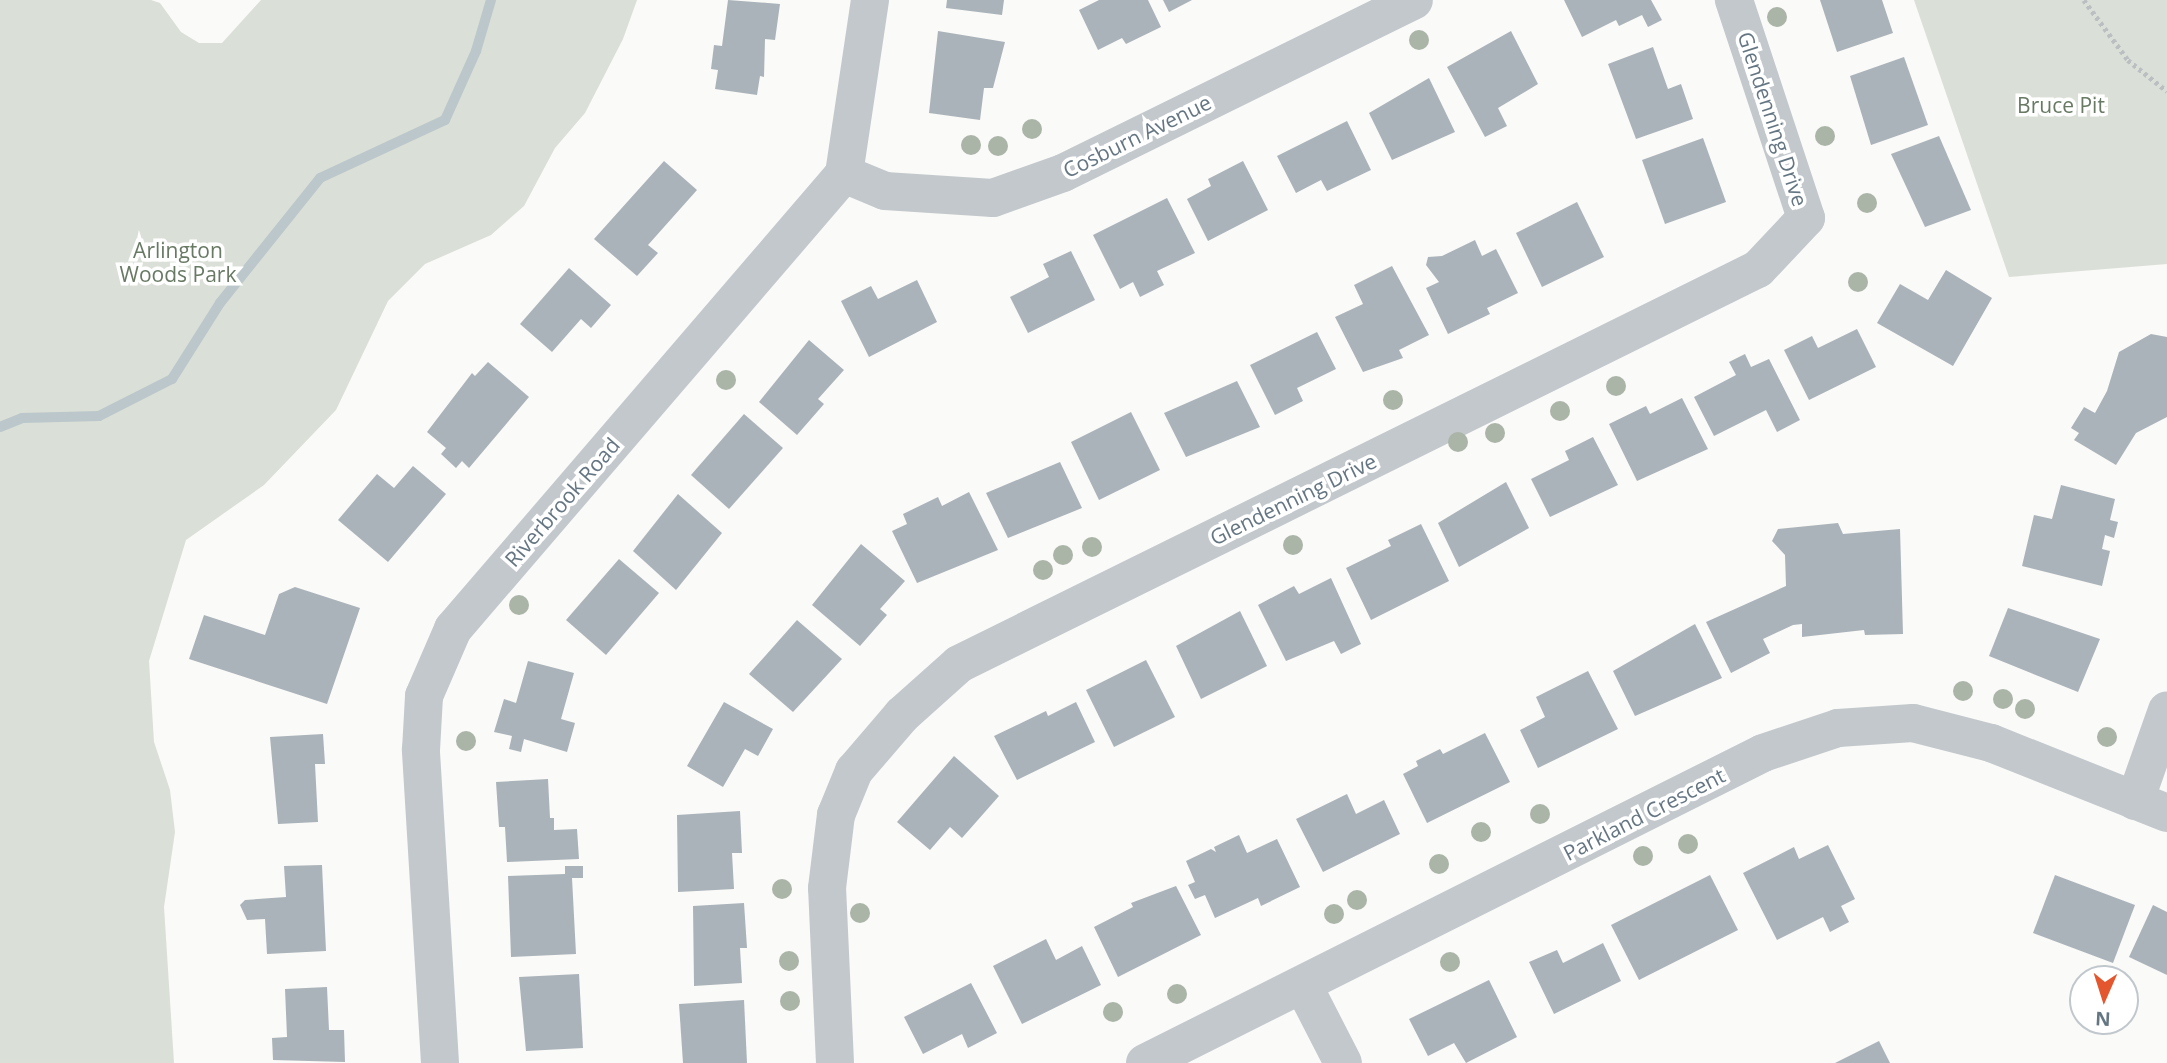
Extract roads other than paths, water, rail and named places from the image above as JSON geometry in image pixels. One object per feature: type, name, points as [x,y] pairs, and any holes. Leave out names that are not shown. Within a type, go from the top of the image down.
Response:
[{"type":"street","points":[[845,174],[870,0]]},
{"type":"street","name":"Cosburn Avenue","points":[[845,174],[885,191],[993,198],[1063,173],[1414,0]]},
{"type":"street","name":"Glendenning Drive","points":[[835,1063],[827,888],[836,815],[854,771],[902,715],[959,664],[1758,270],[1806,218],[1734,0]]},
{"type":"street","name":"Riverbrook Road","points":[[440,1063],[421,750],[424,696],[453,629],[845,174]]},
{"type":"street","points":[[2151,807],[2167,710]]},
{"type":"street","name":"Parkland Crescent","points":[[1145,1063],[1304,987],[1763,753],[1838,728],[1913,723],[1991,743],[2151,807]]},
{"type":"street","points":[[1304,987],[1343,1063]]},
{"type":"waterway","points":[[0,427],[22,418],[99,416],[172,379],[220,303],[320,178],[445,120],[476,51],[491,0]]},
{"type":"park label","name":"Bruce Pit","points":[[2061,105]]},
{"type":"park label","name":"Arlington Woods Park","points":[[178,262]]}]
